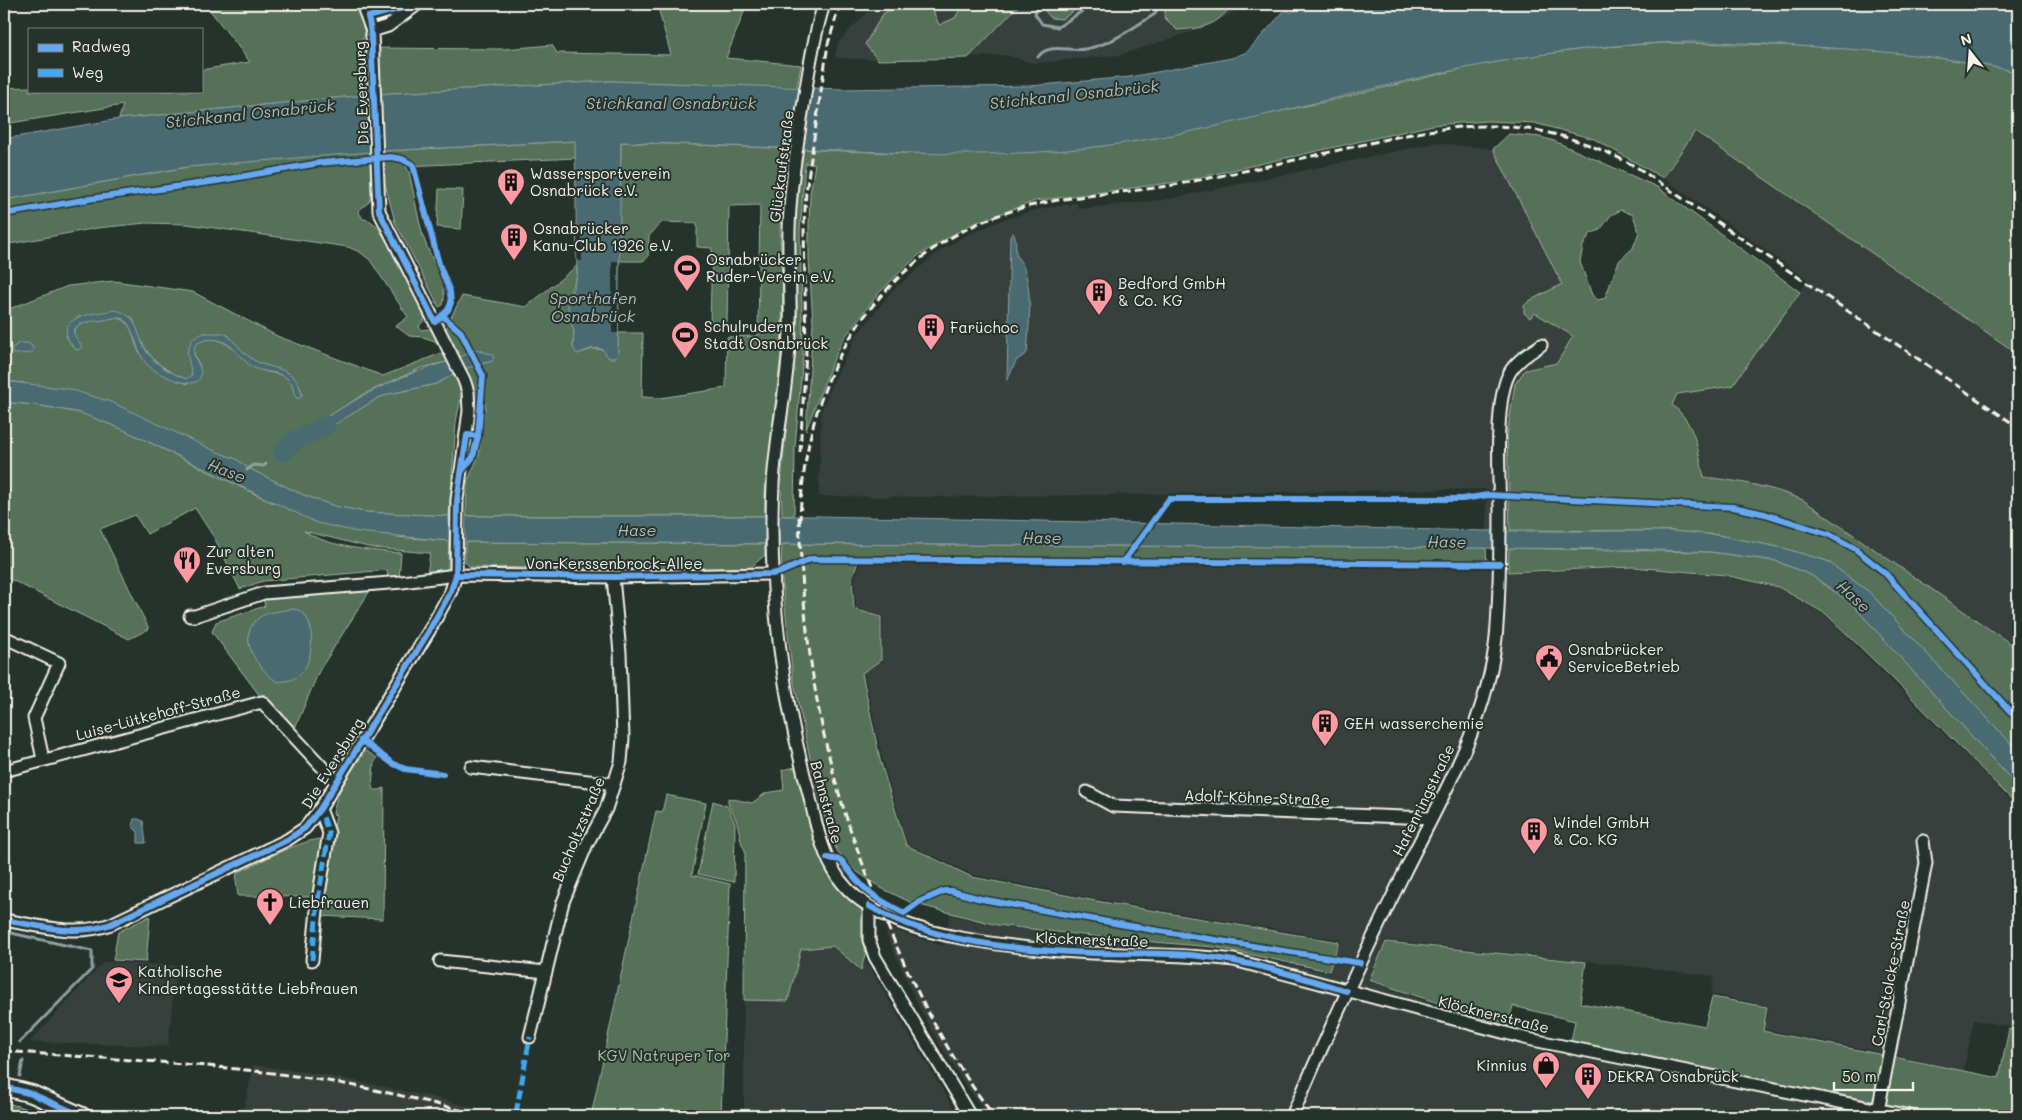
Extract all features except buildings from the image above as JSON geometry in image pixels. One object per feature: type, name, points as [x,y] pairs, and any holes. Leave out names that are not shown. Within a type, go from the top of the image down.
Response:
[{"type":"street","name":"Die Eversburg","points":[[4,920],[78,932],[95,930],[288,840],[305,828],[320,809],[429,631],[451,591],[456,575],[457,500],[469,411],[468,392],[464,380],[379,211],[376,179],[372,31],[362,4]]},
{"type":"street","points":[[368,17],[417,4]]},
{"type":"street","points":[[372,31],[388,26],[417,4]]},
{"type":"street","name":"Glückaufstraße","points":[[772,574],[774,480],[790,329],[789,232],[793,170],[809,65],[816,29],[824,4]]},
{"type":"street","name":"Hafenringstraße","points":[[1292,1116],[1346,991],[1461,757],[1478,717],[1489,682],[1496,638],[1500,560],[1499,434],[1503,395],[1509,374],[1517,362],[1541,345]]},
{"type":"street","name":"Von-Kerssenbrock-Allee","points":[[456,575],[613,577],[772,574]]},
{"type":"street","name":"Bahnstraße","points":[[772,574],[784,678],[800,760],[819,831],[827,858],[844,886],[869,906]]},
{"type":"street","points":[[190,616],[264,593],[402,582],[456,575]]},
{"type":"street","name":"Bucholtzstraße","points":[[530,1037],[563,902],[573,874],[606,809],[621,762],[623,738],[620,653],[613,577]]},
{"type":"street","points":[[4,637],[59,663],[34,718],[43,760]]},
{"type":"street","name":"Luise-Lütkehoff-Straße","points":[[4,770],[262,702],[336,782]]},
{"type":"street","points":[[471,767],[614,784]]},
{"type":"street","name":"Adolf-Köhne-Straße","points":[[1087,792],[1113,806],[1431,818]]},
{"type":"street","name":"Die Eversburg","points":[[312,960],[318,900],[329,833],[320,809]]},
{"type":"street","name":"Carl-Stolcke-Straße","points":[[1878,1111],[1926,863],[1923,841]]},
{"type":"street","points":[[869,906],[869,940],[874,957],[970,1116]]},
{"type":"street","name":"Klöcknerstraße","points":[[869,906],[905,924],[939,934],[988,943],[1063,951],[1197,955],[1234,960],[1289,973],[1346,991],[1535,1040],[1909,1116]]},
{"type":"street","points":[[440,961],[546,972]]},
{"type":"street","points":[[4,1087],[32,1094],[82,1116]]},
{"type":"shaded area","points":[[875,4],[1249,4],[1203,28],[1120,55],[1034,63],[1005,55],[911,60],[835,58],[838,43]]},
{"type":"shaded area","points":[[1695,131],[2018,354],[2018,649],[1864,543],[1840,524],[1778,490],[1750,483],[1704,477],[1694,432],[1684,414],[1672,405],[1677,394],[1732,386],[1808,280],[1663,178]]},
{"type":"shaded area","points":[[1436,143],[1493,149],[1562,284],[1529,301],[1524,307],[1531,318],[1535,313],[1573,336],[1557,363],[1525,370],[1507,435],[1510,530],[1487,531],[1486,489],[935,497],[819,496],[821,413],[831,386],[857,335],[892,291],[937,253],[965,236],[1005,219],[1041,209],[1077,203],[1078,209],[1163,200]]},
{"type":"shaded area","points":[[860,564],[1487,569],[1509,573],[1631,568],[1725,576],[1777,588],[1825,615],[2018,808],[2018,1028],[1974,1020],[1963,1071],[1764,1029],[1769,1006],[1711,994],[1714,976],[1385,940],[1367,981],[1507,1029],[1913,1111],[1949,1116],[988,1116],[940,1045],[920,1009],[886,934],[894,930],[943,946],[950,915],[997,926],[1116,941],[1216,949],[1329,973],[1341,940],[1096,899],[974,875],[907,844],[883,761],[864,672],[882,661],[883,616],[856,608],[854,579]]},
{"type":"shaded area","points":[[833,946],[861,970],[865,960],[958,1116],[744,1116],[744,1000],[788,1000],[800,949]]},
{"type":"shaded area","name":"Katholische Kindertagesstätte Liebfrauen","points":[[104,962],[176,966],[168,1046],[30,1042]]},
{"type":"shaded area","points":[[254,1065],[319,1074],[365,1083],[437,1098],[503,1116],[242,1116]]},
{"type":"green space","points":[[198,4],[357,4],[366,31],[360,48],[504,49],[552,45],[557,53],[671,55],[657,4],[747,4],[726,58],[801,65],[797,88],[611,81],[376,94],[119,119],[123,105],[4,124],[4,88],[28,87],[28,92],[202,92],[202,70],[250,62],[209,9]]},
{"type":"green space","points":[[897,4],[933,4],[931,6],[939,25],[955,18],[963,4],[1020,4],[968,58],[878,60],[865,44],[883,14]]},
{"type":"green space","points":[[1048,4],[1084,4],[1062,19],[1051,18],[1045,11]]},
{"type":"green space","points":[[1167,4],[1232,4],[1215,22],[1201,27],[1177,30],[1164,17]]},
{"type":"green space","points":[[1662,43],[1752,44],[1841,48],[1930,57],[2018,72],[2018,354],[1695,131],[1663,178],[1594,139],[1534,123],[1487,121],[1433,125],[1184,181],[1035,201],[970,225],[919,255],[879,293],[844,338],[832,363],[806,430],[813,323],[809,259],[810,194],[815,164],[805,163],[800,232],[803,354],[795,447],[794,516],[782,516],[781,481],[797,323],[795,232],[799,162],[790,160],[782,199],[780,232],[783,292],[781,354],[765,493],[765,516],[466,516],[467,482],[479,455],[486,402],[475,400],[471,385],[463,369],[492,361],[482,350],[475,350],[458,358],[447,338],[445,332],[462,296],[526,307],[577,266],[577,276],[571,289],[569,317],[574,331],[573,348],[584,352],[597,349],[618,353],[618,333],[643,333],[642,397],[660,398],[726,388],[727,337],[758,336],[760,205],[729,206],[727,325],[710,325],[712,248],[697,247],[697,223],[662,222],[649,236],[648,257],[643,261],[618,261],[621,142],[897,153],[1034,152],[1102,146],[1320,103],[1473,66],[1591,48]]},
{"type":"green space","points":[[1509,134],[1540,137],[1554,141],[1657,187],[1800,292],[1732,386],[1677,394],[1672,405],[1680,412],[1691,428],[1704,477],[1754,485],[1803,500],[2018,649],[2018,751],[1869,592],[1827,561],[1783,548],[1718,535],[1671,531],[1510,530],[1507,435],[1515,384],[1525,370],[1557,363],[1573,336],[1535,313],[1530,318],[1524,313],[1524,306],[1529,301],[1562,284],[1493,149]],"holes":[[[1621,210],[1633,215],[1639,232],[1633,248],[1619,261],[1605,298],[1598,300],[1592,295],[1580,262],[1583,246],[1590,234],[1600,230],[1611,215]]]},
{"type":"green space","points":[[576,141],[576,158],[406,166],[423,236],[441,280],[444,297],[443,305],[439,307],[395,222],[384,180],[383,151]]},
{"type":"green space","points":[[370,151],[371,196],[369,202],[358,211],[363,219],[369,220],[377,226],[388,243],[424,312],[426,318],[419,326],[421,330],[429,329],[435,333],[450,361],[421,368],[366,393],[325,418],[320,425],[304,435],[352,414],[378,398],[436,384],[456,373],[462,392],[456,422],[449,516],[365,512],[334,506],[301,494],[248,468],[236,459],[23,383],[4,381],[4,311],[68,286],[114,281],[193,292],[277,336],[383,376],[444,352],[435,341],[423,337],[409,336],[396,326],[408,317],[370,260],[360,252],[348,247],[187,224],[146,223],[97,228],[4,245],[4,200],[187,167]],"holes":[[[78,317],[132,317],[142,343],[152,357],[164,367],[186,379],[190,378],[193,372],[187,353],[204,333],[228,335],[253,360],[289,373],[298,384],[302,394],[294,395],[292,385],[286,377],[257,368],[230,346],[215,339],[206,339],[195,344],[194,354],[200,366],[187,384],[144,358],[138,351],[131,330],[125,321],[121,319],[107,318],[87,322],[79,326],[74,330],[74,336],[80,343],[78,350],[75,349],[66,336]]]},
{"type":"green space","points":[[439,189],[463,190],[461,229],[437,227]]},
{"type":"green space","points":[[4,402],[36,405],[81,413],[122,429],[271,502],[396,537],[449,541],[448,568],[442,573],[427,575],[430,553],[372,548],[304,531],[325,541],[338,544],[401,553],[399,578],[388,577],[387,570],[263,581],[240,589],[215,539],[195,508],[147,534],[135,515],[100,529],[149,629],[129,639],[4,576]]},
{"type":"green space","points":[[465,542],[765,544],[765,555],[750,568],[470,567],[465,562]]},
{"type":"green space","points":[[782,544],[1486,548],[1487,566],[858,562],[852,578],[854,609],[881,617],[881,660],[862,673],[880,760],[906,845],[972,877],[1096,901],[1339,942],[1329,971],[1214,947],[1117,939],[997,925],[912,903],[881,888],[856,871],[837,851],[828,829],[810,758],[793,678],[781,572]]},
{"type":"green space","points":[[1509,548],[1711,552],[1776,561],[1811,575],[1851,603],[2018,787],[2018,806],[1826,614],[1778,587],[1725,575],[1632,567],[1508,572]]},
{"type":"green space","points":[[371,589],[319,671],[295,728],[264,694],[260,696],[212,632],[216,622],[265,606],[263,598]]},
{"type":"green space","points":[[366,751],[377,758],[374,763],[372,787],[375,790],[384,788],[383,919],[320,916],[336,815],[333,814],[337,797],[355,765]]},
{"type":"green space","points":[[801,766],[827,858],[869,906],[869,940],[861,970],[833,946],[801,949],[788,1001],[744,1000],[745,850],[736,820],[728,804],[728,798],[752,803],[766,793],[784,790],[782,770]]},
{"type":"green space","name":"KGV Natruper Tor","points":[[666,795],[706,803],[692,875],[730,884],[721,1116],[591,1116],[656,811],[662,812]]},
{"type":"green space","points":[[713,801],[727,806],[735,823],[734,882],[698,874]]},
{"type":"green space","points":[[323,839],[316,892],[308,897],[238,896],[237,873],[292,847]]},
{"type":"green space","points":[[150,916],[146,962],[113,960],[118,932]]},
{"type":"green space","points":[[1386,942],[1586,962],[1580,1003],[1705,1026],[1712,997],[1767,1007],[1763,1031],[1999,1078],[2009,1029],[2018,1031],[2018,1116],[1964,1116],[1913,1109],[1571,1042],[1575,1021],[1513,1006],[1507,1026],[1369,980]]},
{"type":"green space","points":[[4,1102],[38,1112],[36,1116],[4,1116]]},
{"type":"water","points":[[1295,4],[2018,4],[2018,72],[1917,55],[1866,50],[1737,43],[1636,44],[1544,54],[1499,62],[1383,86],[1197,130],[1150,139],[1070,150],[1002,154],[935,154],[621,142],[618,354],[615,358],[609,358],[602,349],[593,348],[577,354],[573,348],[574,331],[569,317],[568,304],[577,276],[575,141],[383,151],[187,167],[4,200],[4,139],[119,119],[376,94],[611,81],[842,89],[1030,86],[1130,77],[1232,58],[1247,52],[1286,9],[1292,13],[1298,6]]},
{"type":"water","points":[[1013,233],[1016,253],[1023,266],[1028,286],[1029,321],[1027,353],[1016,361],[1007,380],[1010,236]]},
{"type":"water","points":[[115,310],[129,316],[133,321],[150,357],[164,368],[181,377],[186,379],[192,375],[187,353],[192,339],[204,333],[224,333],[255,361],[293,376],[302,394],[300,398],[296,398],[292,384],[286,377],[254,368],[229,345],[209,339],[197,343],[194,349],[194,355],[200,368],[201,375],[199,380],[185,383],[173,379],[156,371],[146,363],[130,327],[121,318],[84,323],[76,326],[73,332],[82,347],[78,350],[75,349],[68,338],[66,330],[70,323],[85,315]]},
{"type":"water","points":[[19,343],[28,343],[33,347],[32,353],[13,354],[11,349]]},
{"type":"water","points":[[475,350],[492,354],[494,358],[492,361],[463,369],[458,358]]},
{"type":"water","points":[[450,361],[456,373],[436,384],[378,398],[316,436],[307,438],[304,434],[335,412],[376,389],[405,376]]},
{"type":"water","name":"Hase","points":[[4,381],[69,389],[111,402],[236,459],[248,468],[301,494],[334,506],[365,512],[449,516],[449,541],[358,532],[317,523],[122,429],[81,413],[36,405],[4,402]]},
{"type":"water","name":"Hase","points":[[466,516],[818,516],[1487,531],[1671,531],[1718,535],[1783,548],[1827,561],[1869,592],[2018,751],[2018,787],[1851,603],[1811,575],[1776,561],[1711,552],[1631,549],[465,542]]},
{"type":"water","points":[[290,609],[298,610],[309,622],[312,643],[310,654],[307,665],[302,673],[290,680],[276,681],[256,660],[251,651],[249,633],[252,624],[263,615]]},
{"type":"water","points":[[134,819],[143,821],[146,843],[138,843],[138,832],[132,826]]},
{"type":"pier","points":[[577,228],[582,228],[582,261],[577,261]]},
{"type":"pier","points":[[612,261],[618,261],[618,333],[612,333]]},
{"type":"waterway","points":[[1038,4],[1035,14],[1042,24],[1058,27],[1093,4]]},
{"type":"waterway","points":[[1038,57],[1047,50],[1079,50],[1104,44],[1155,14],[1158,4]]},
{"type":"waterway","points":[[283,452],[294,442],[326,425]]},
{"type":"waterway","name":"Hase","points":[[247,470],[253,465],[264,466],[266,464]]},
{"type":"waterway","points":[[11,933],[92,951],[92,969],[20,1042]]},
{"type":"waterway","points":[[20,1076],[23,1061]]},
{"type":"railway","points":[[800,452],[806,353],[804,225],[806,192],[828,44],[840,4]]},
{"type":"railway","points":[[800,522],[808,446],[817,410],[830,376],[846,344],[867,313],[891,285],[920,259],[942,243],[966,229],[992,218],[1039,204],[1168,186],[1402,136],[1456,127],[1512,127],[1550,133],[1604,151],[1638,168],[2018,427]]},
{"type":"railway","points":[[799,517],[802,579],[812,673],[824,734],[849,827],[880,909],[923,1002],[963,1072],[994,1116]]},
{"type":"railway","points":[[4,1051],[195,1065],[309,1078],[397,1095],[483,1116]]},
{"type":"marked path","points":[[312,960],[318,900],[329,833],[320,809]]},
{"type":"marked path","points":[[516,1113],[530,1037]]},
{"type":"cycle path","points":[[4,214],[319,163],[391,157],[402,159],[413,165],[439,264],[450,292],[451,303],[448,310],[435,322],[379,211],[372,56],[372,51],[368,17],[417,4]]},
{"type":"cycle path","points":[[443,316],[461,332],[483,376],[478,436],[473,457],[462,471]]},
{"type":"cycle path","points":[[4,920],[58,929],[85,930],[98,928],[111,924],[287,840],[305,828],[320,809],[429,631],[451,591],[456,575],[457,500],[467,435],[478,436]]},
{"type":"cycle path","points":[[1123,562],[1169,499],[1463,499],[1488,495],[1733,507],[1765,514],[1828,534],[1854,548],[1884,572],[2018,720]]},
{"type":"cycle path","points":[[456,575],[613,577],[772,574],[811,559],[1500,564]]},
{"type":"cycle path","points":[[361,740],[392,763],[405,769],[443,774]]},
{"type":"cycle path","points":[[827,858],[841,860],[868,891],[904,913],[919,902],[944,891],[951,891],[981,899],[1153,930],[1360,963]]},
{"type":"cycle path","points":[[869,906],[893,918],[920,928],[978,942],[1008,947],[1066,952],[1173,954],[1218,958],[1274,970],[1346,991]]},
{"type":"cycle path","points":[[4,1087],[32,1094],[82,1116]]},
{"type":"place","name":"Wassersportverein Osnabrück e.V.","points":[[511,206]]},
{"type":"place","name":"Osnabrücker Kanu-Club 1926 e.V.","points":[[514,261]]},
{"type":"place","name":"Osnabrücker Ruder-Verein e.V.","points":[[687,292]]},
{"type":"place","name":"Bedford GmbH & Co. KG","points":[[1099,316]]},
{"type":"place","name":"Farüchoc","points":[[931,351]]},
{"type":"place","name":"Schulrudern Stadt Osnabrück","points":[[685,359]]},
{"type":"place","name":"Zur alten Eversburg","points":[[187,584]]},
{"type":"place","name":"Osnabrücker ServiceBetrieb","points":[[1549,682]]},
{"type":"place","name":"GEH wasserchemie","points":[[1325,747]]},
{"type":"place","name":"Windel GmbH & Co. KG","points":[[1534,855]]},
{"type":"place","name":"Liebfrauen","points":[[270,926]]},
{"type":"place","name":"Katholische Kindertagesstätte Liebfrauen","points":[[119,1004]]},
{"type":"place","name":"Kinnius","points":[[1546,1089]]},
{"type":"place","name":"DEKRA Osnabrück","points":[[1588,1100]]},
{"type":"water label","name":"Stichkanal Osnabrück","points":[[1074,94]]},
{"type":"water label","name":"Stichkanal Osnabrück","points":[[671,102]]},
{"type":"water label","name":"Stichkanal Osnabrück","points":[[250,113]]},
{"type":"water label","name":"Sporthafen Osnabrück","points":[[593,306]]}]
